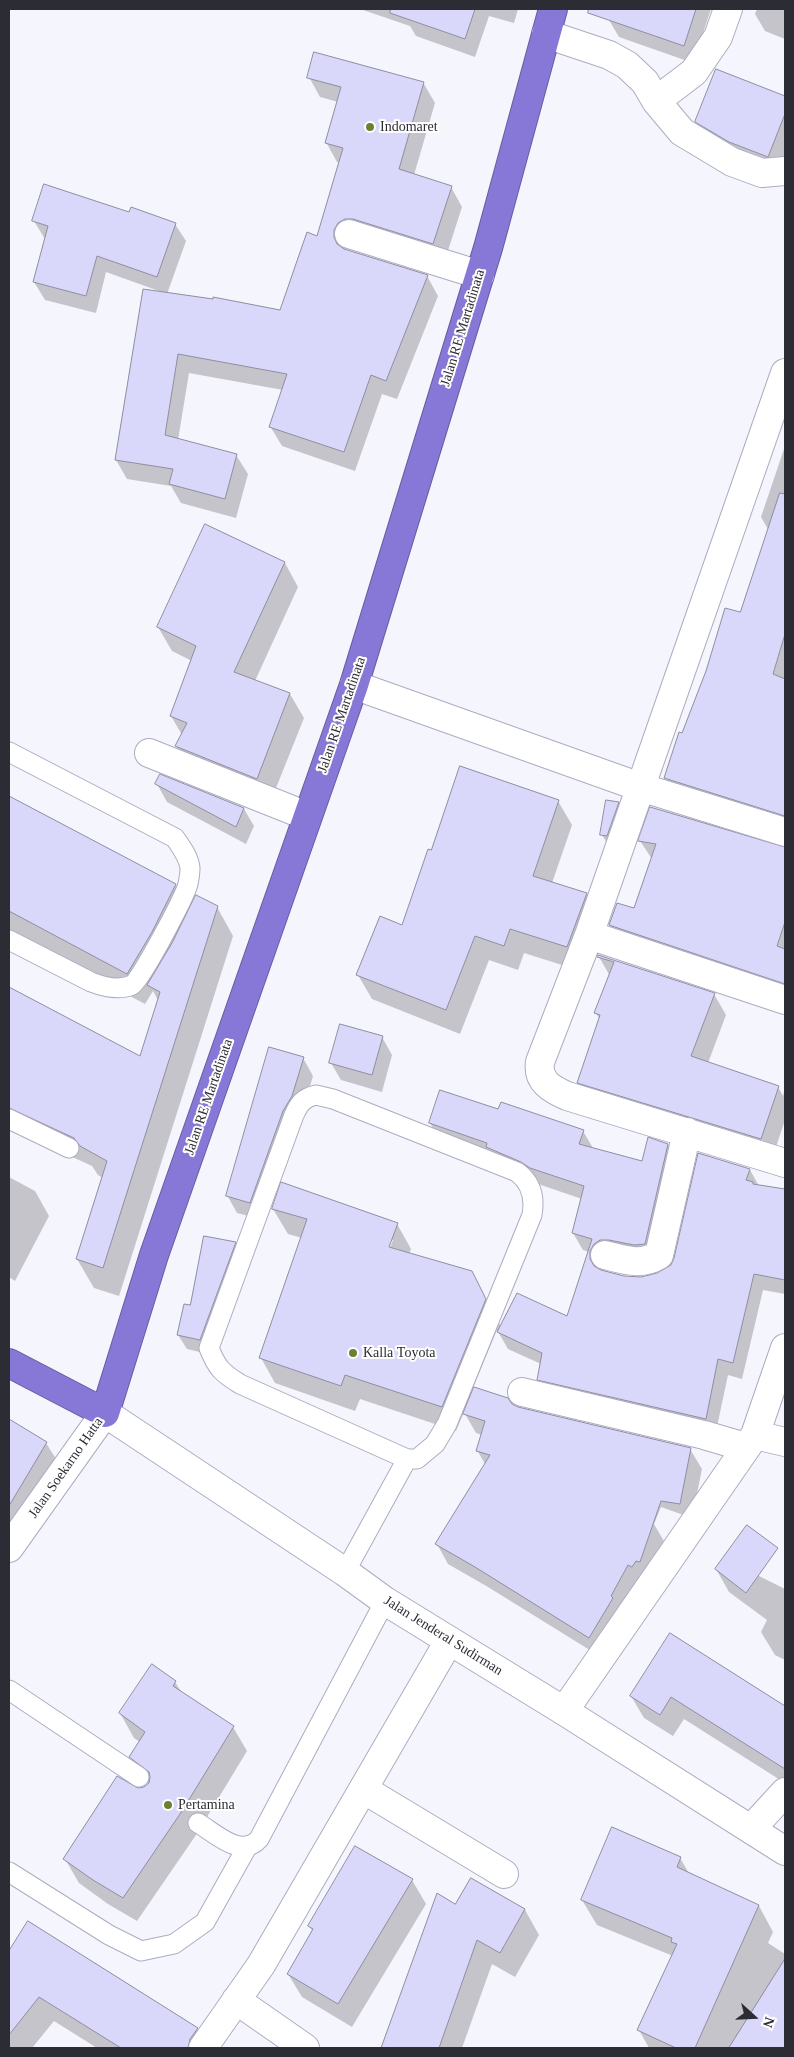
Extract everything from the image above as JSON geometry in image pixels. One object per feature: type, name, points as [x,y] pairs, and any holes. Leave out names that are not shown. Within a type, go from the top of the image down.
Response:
[{"type":"highway","name":"Jalan RE Martadinata","points":[[105,1413],[154,1255],[354,685],[480,275],[550,21]]},
{"type":"highway","points":[[9,1363],[105,1413]]},
{"type":"street","points":[[656,101],[694,72],[718,36],[728,9]]},
{"type":"street","points":[[550,21],[627,65],[645,82],[656,101],[682,132],[732,162],[762,173],[785,171]]},
{"type":"street","points":[[349,234],[480,275]]},
{"type":"street","points":[[785,373],[589,935],[540,1062],[539,1070],[543,1080],[551,1089],[567,1096],[785,1163]]},
{"type":"street","points":[[354,685],[640,787],[785,832]]},
{"type":"street","points":[[149,753],[307,816]]},
{"type":"street","points":[[589,935],[785,1000]]},
{"type":"street","points":[[606,1255],[637,1263],[650,1261],[659,1255],[687,1132]]},
{"type":"street","points":[[564,1711],[750,1441],[785,1348]]},
{"type":"street","points":[[522,1392],[704,1435],[750,1441],[785,1442]]},
{"type":"street","name":"Jalan Soekarno Hatta","points":[[9,1548],[105,1413]]},
{"type":"street","name":"Jalan Jenderal Sudirman","points":[[105,1413],[345,1572],[385,1601],[564,1711],[785,1852]]},
{"type":"street","points":[[203,2048],[261,1965],[450,1641]]},
{"type":"street","points":[[363,1789],[504,1874]]},
{"type":"street","points":[[751,1829],[785,1792]]},
{"type":"street","points":[[236,2000],[305,2048]]},
{"type":"lane","points":[[9,752],[174,838],[187,856],[190,869],[188,885],[150,960],[134,984],[120,988],[103,987],[9,940]]},
{"type":"lane","points":[[316,1095],[334,1099],[517,1172],[524,1178],[533,1196],[532,1215],[447,1424],[436,1444],[425,1454],[417,1459],[407,1459],[240,1384],[223,1374],[215,1364],[209,1348],[294,1115],[300,1104],[308,1097],[316,1095]]},
{"type":"lane","points":[[9,1119],[69,1148]]},
{"type":"lane","points":[[345,1572],[407,1459]]},
{"type":"lane","points":[[198,1823],[233,1845],[247,1847],[254,1845],[259,1839],[385,1601]]},
{"type":"lane","points":[[9,1690],[139,1777]]},
{"type":"lane","points":[[9,1872],[109,1935],[141,1951],[174,1944],[205,1922],[247,1847]]},
{"type":"building","points":[[391,9],[475,9],[465,39],[390,13]]},
{"type":"building","points":[[589,9],[696,9],[684,46],[588,13]]},
{"type":"building","points":[[314,52],[424,82],[399,169],[452,186],[433,244],[353,219],[345,219],[338,223],[334,230],[337,244],[344,249],[428,275],[386,381],[371,375],[344,452],[269,427],[287,374],[178,354],[165,435],[237,454],[225,499],[169,484],[173,469],[115,460],[143,289],[213,299],[213,297],[280,310],[307,232],[317,236],[343,148],[325,143],[341,87],[307,78]]},
{"type":"building","points":[[716,69],[785,96],[785,114],[768,157],[729,142],[695,122]]},
{"type":"building","points":[[44,184],[129,212],[131,207],[176,223],[157,277],[97,256],[86,296],[33,282],[48,226],[32,221]]},
{"type":"building","points":[[780,493],[785,494],[785,634],[773,674],[785,679],[785,816],[664,778],[679,732],[682,733],[706,671],[725,608],[740,612]]},
{"type":"building","points":[[205,524],[285,562],[234,672],[290,693],[257,779],[175,746],[187,723],[170,716],[196,646],[157,627]]},
{"type":"building","points":[[460,766],[559,800],[533,876],[587,893],[567,947],[510,929],[504,946],[475,936],[446,1010],[356,975],[380,916],[402,925],[428,849],[431,850]]},
{"type":"building","points":[[160,774],[244,808],[236,827],[155,784]]},
{"type":"building","points":[[9,796],[176,884],[152,932],[127,974],[9,911]]},
{"type":"building","points":[[606,800],[619,802],[607,836],[600,835]]},
{"type":"building","points":[[650,807],[785,847],[785,922],[777,946],[785,949],[785,984],[609,925],[617,903],[634,908],[656,844],[638,841]]},
{"type":"building","points":[[196,895],[218,906],[103,1268],[76,1259],[107,1161],[80,1146],[74,1138],[9,1108],[9,987],[140,1056],[160,992],[147,985],[172,943]]},
{"type":"building","points":[[598,955],[715,993],[691,1056],[779,1086],[761,1139],[577,1083],[600,1015],[594,1013],[614,962],[597,957]]},
{"type":"building","points":[[340,1024],[383,1036],[372,1075],[329,1063]]},
{"type":"building","points":[[269,1047],[304,1057],[292,1096],[283,1111],[250,1203],[226,1196]]},
{"type":"building","points":[[440,1090],[498,1109],[501,1102],[584,1130],[579,1144],[642,1161],[648,1137],[668,1144],[645,1244],[634,1245],[600,1240],[594,1244],[590,1251],[590,1259],[594,1266],[601,1270],[624,1276],[641,1277],[657,1273],[671,1265],[698,1153],[750,1169],[746,1180],[753,1182],[753,1184],[785,1189],[785,1280],[754,1274],[733,1363],[718,1359],[706,1419],[537,1380],[542,1353],[497,1332],[517,1293],[567,1316],[592,1239],[572,1233],[584,1186],[530,1168],[521,1162],[486,1147],[487,1143],[429,1123]]},
{"type":"building","points":[[281,1182],[398,1223],[389,1247],[472,1271],[486,1299],[442,1407],[345,1375],[341,1386],[259,1358],[307,1219],[272,1209]]},
{"type":"building","points":[[204,1236],[236,1242],[200,1340],[177,1335],[184,1304],[190,1305]]},
{"type":"building","points":[[474,1387],[508,1398],[512,1404],[518,1407],[691,1448],[680,1504],[661,1501],[640,1562],[636,1561],[632,1567],[628,1565],[611,1596],[613,1598],[589,1638],[435,1544],[490,1455],[476,1451],[485,1421],[463,1414]]},
{"type":"building","points":[[9,1419],[47,1442],[9,1506]]},
{"type":"building","points":[[747,1525],[778,1548],[746,1593],[715,1569]]},
{"type":"building","points":[[670,1633],[785,1706],[785,1769],[671,1697],[660,1715],[630,1696]]},
{"type":"building","points":[[152,1664],[176,1681],[173,1686],[234,1726],[182,1811],[123,1898],[63,1859],[117,1776],[138,1788],[144,1787],[149,1783],[149,1772],[129,1757],[145,1732],[119,1713]]},
{"type":"building","points":[[612,1827],[681,1857],[677,1867],[759,1905],[695,2048],[676,2048],[637,2030],[677,1944],[671,1942],[672,1938],[581,1900]]},
{"type":"building","points":[[355,1846],[413,1879],[338,2004],[287,1974],[313,1929],[308,1926]]},
{"type":"building","points":[[471,1878],[525,1909],[500,1953],[477,1940],[439,2048],[381,2048],[437,1893],[455,1904]]},
{"type":"building","points":[[28,1921],[198,2028],[190,2039],[188,2048],[121,2048],[39,1997],[9,2035],[9,1951]]},
{"type":"building","points":[[785,1959],[785,2048],[729,2048]]},
{"type":"place","name":"Indomaret","points":[[370,127]]},
{"type":"place","name":"Kalla Toyota","points":[[353,1353]]},
{"type":"place","name":"Pertamina","points":[[168,1805]]}]
